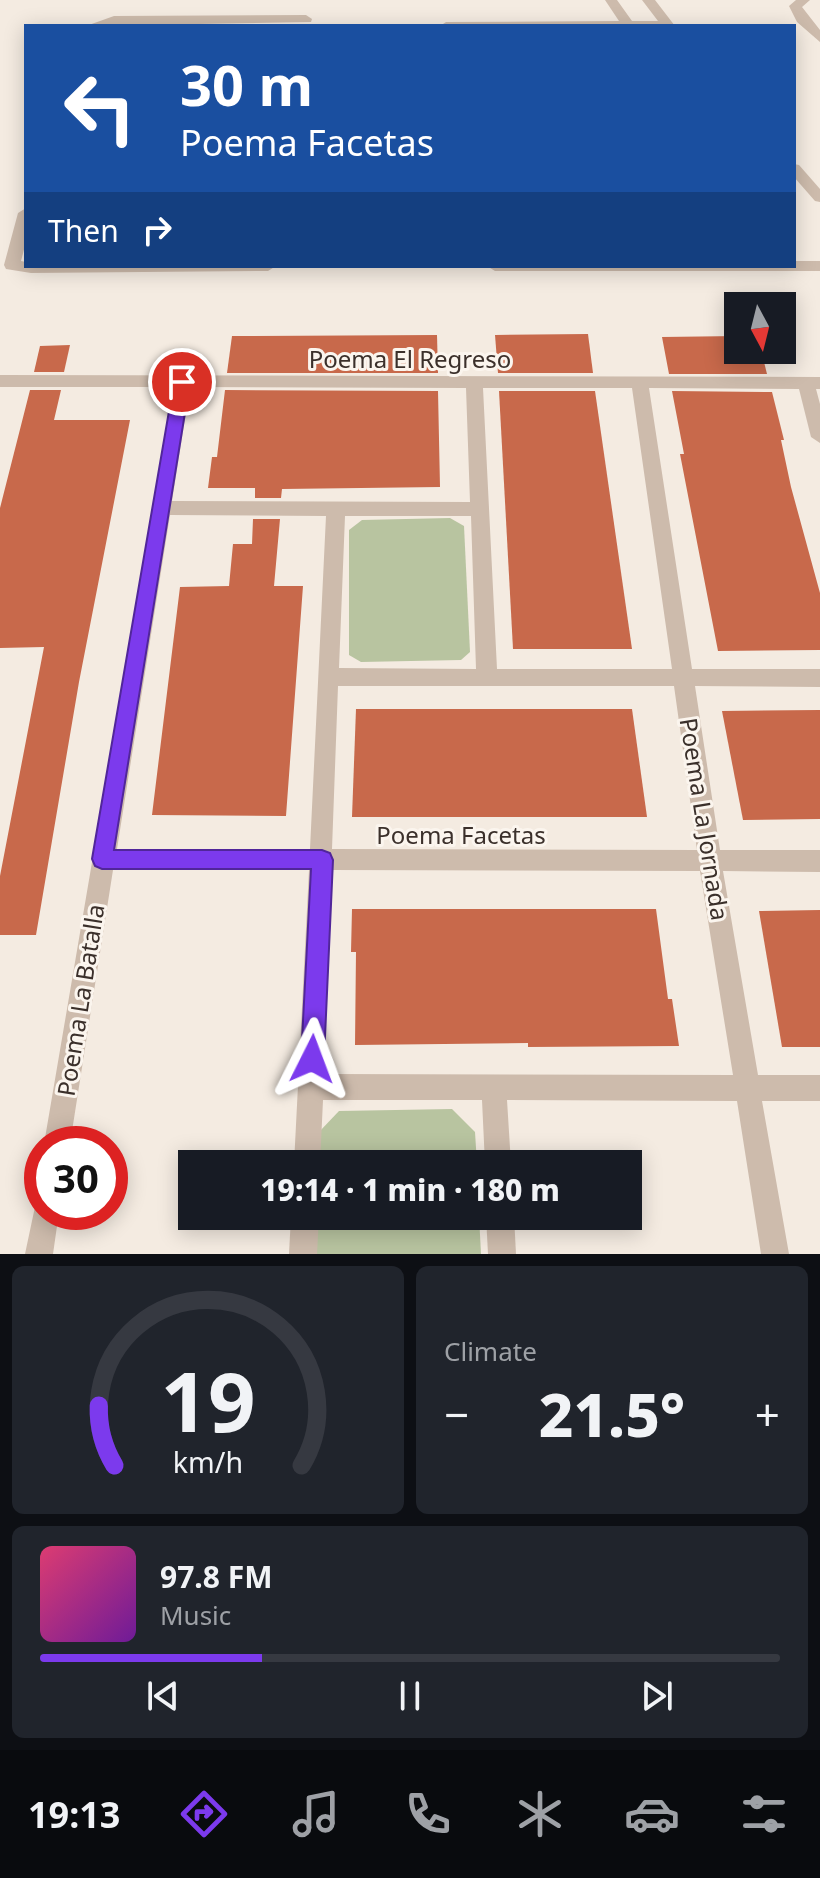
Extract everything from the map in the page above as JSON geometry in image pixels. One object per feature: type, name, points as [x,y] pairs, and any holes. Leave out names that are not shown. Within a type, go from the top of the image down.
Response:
[{"type":"street","points":[[266,20],[269,0]]},
{"type":"street","points":[[96,24],[114,20],[305,23],[308,0]]},
{"type":"street","points":[[611,0],[628,24]]},
{"type":"street","points":[[648,0],[666,24]]},
{"type":"street","points":[[804,0],[795,6],[802,19],[820,38]]},
{"type":"street","points":[[796,173],[820,198]]},
{"type":"street","points":[[24,220],[12,265],[24,267]]},
{"type":"street","points":[[796,266],[820,266]]},
{"type":"street","name":"Poema El Regreso","points":[[0,381],[813,383]]},
{"type":"street","name":"Poema La Batalla","points":[[60,1126],[182,382]]},
{"type":"street","points":[[474,382],[487,677]]},
{"type":"street","name":"Poema La Jornada","points":[[640,383],[710,861],[775,1254]]},
{"type":"street","points":[[813,383],[820,437]]},
{"type":"street","points":[[161,508],[479,509]]},
{"type":"street","points":[[308,1150],[336,508]]},
{"type":"street","points":[[329,677],[820,678]]},
{"type":"street","name":"Poema Facetas","points":[[102,859],[820,861]]},
{"type":"street","points":[[311,1087],[820,1088]]},
{"type":"street","points":[[494,1087],[497,1150]]},
{"type":"street","points":[[39,1254],[43,1230]]},
{"type":"street","points":[[303,1254],[304,1230]]},
{"type":"street","points":[[501,1230],[502,1254]]},
{"type":"green space","points":[[450,518],[464,526],[470,652],[461,660],[361,662],[349,655],[349,530],[362,520]]},
{"type":"green space","points":[[452,1109],[475,1132],[476,1150],[319,1150],[319,1132],[339,1111]]},
{"type":"green space","points":[[317,1230],[480,1230],[481,1254],[316,1254]]},
{"type":"building","points":[[588,334],[593,373],[498,373],[495,335]]},
{"type":"building","points":[[437,335],[438,373],[227,373],[232,336]]},
{"type":"building","points":[[724,336],[724,364],[764,364],[767,374],[669,374],[662,337]]},
{"type":"building","points":[[70,345],[64,372],[34,372],[40,346]]},
{"type":"building","points":[[30,390],[61,390],[54,420],[130,420],[79,682],[36,935],[0,935],[0,876],[44,647],[0,648],[0,508]]},
{"type":"building","points":[[225,390],[438,391],[440,487],[282,489],[281,498],[255,498],[255,488],[208,488],[212,457],[217,457]]},
{"type":"building","points":[[499,391],[595,391],[632,649],[513,649]]},
{"type":"building","points":[[672,391],[772,392],[791,487],[820,593],[820,650],[718,651],[680,454],[684,454]]},
{"type":"building","points":[[253,519],[280,519],[274,586],[303,586],[286,816],[152,815],[180,587],[229,586],[233,544],[252,544]]},
{"type":"building","points":[[356,709],[632,709],[647,817],[352,817]]},
{"type":"building","points":[[820,710],[820,819],[743,820],[722,711]]},
{"type":"building","points":[[352,909],[656,909],[668,999],[672,999],[679,1046],[528,1047],[528,1043],[355,1045],[356,952],[351,952]]},
{"type":"building","points":[[820,910],[820,1047],[782,1047],[759,911]]},
{"type":"route","points":[[182,382],[102,859],[322,860],[312,1059]]}]
